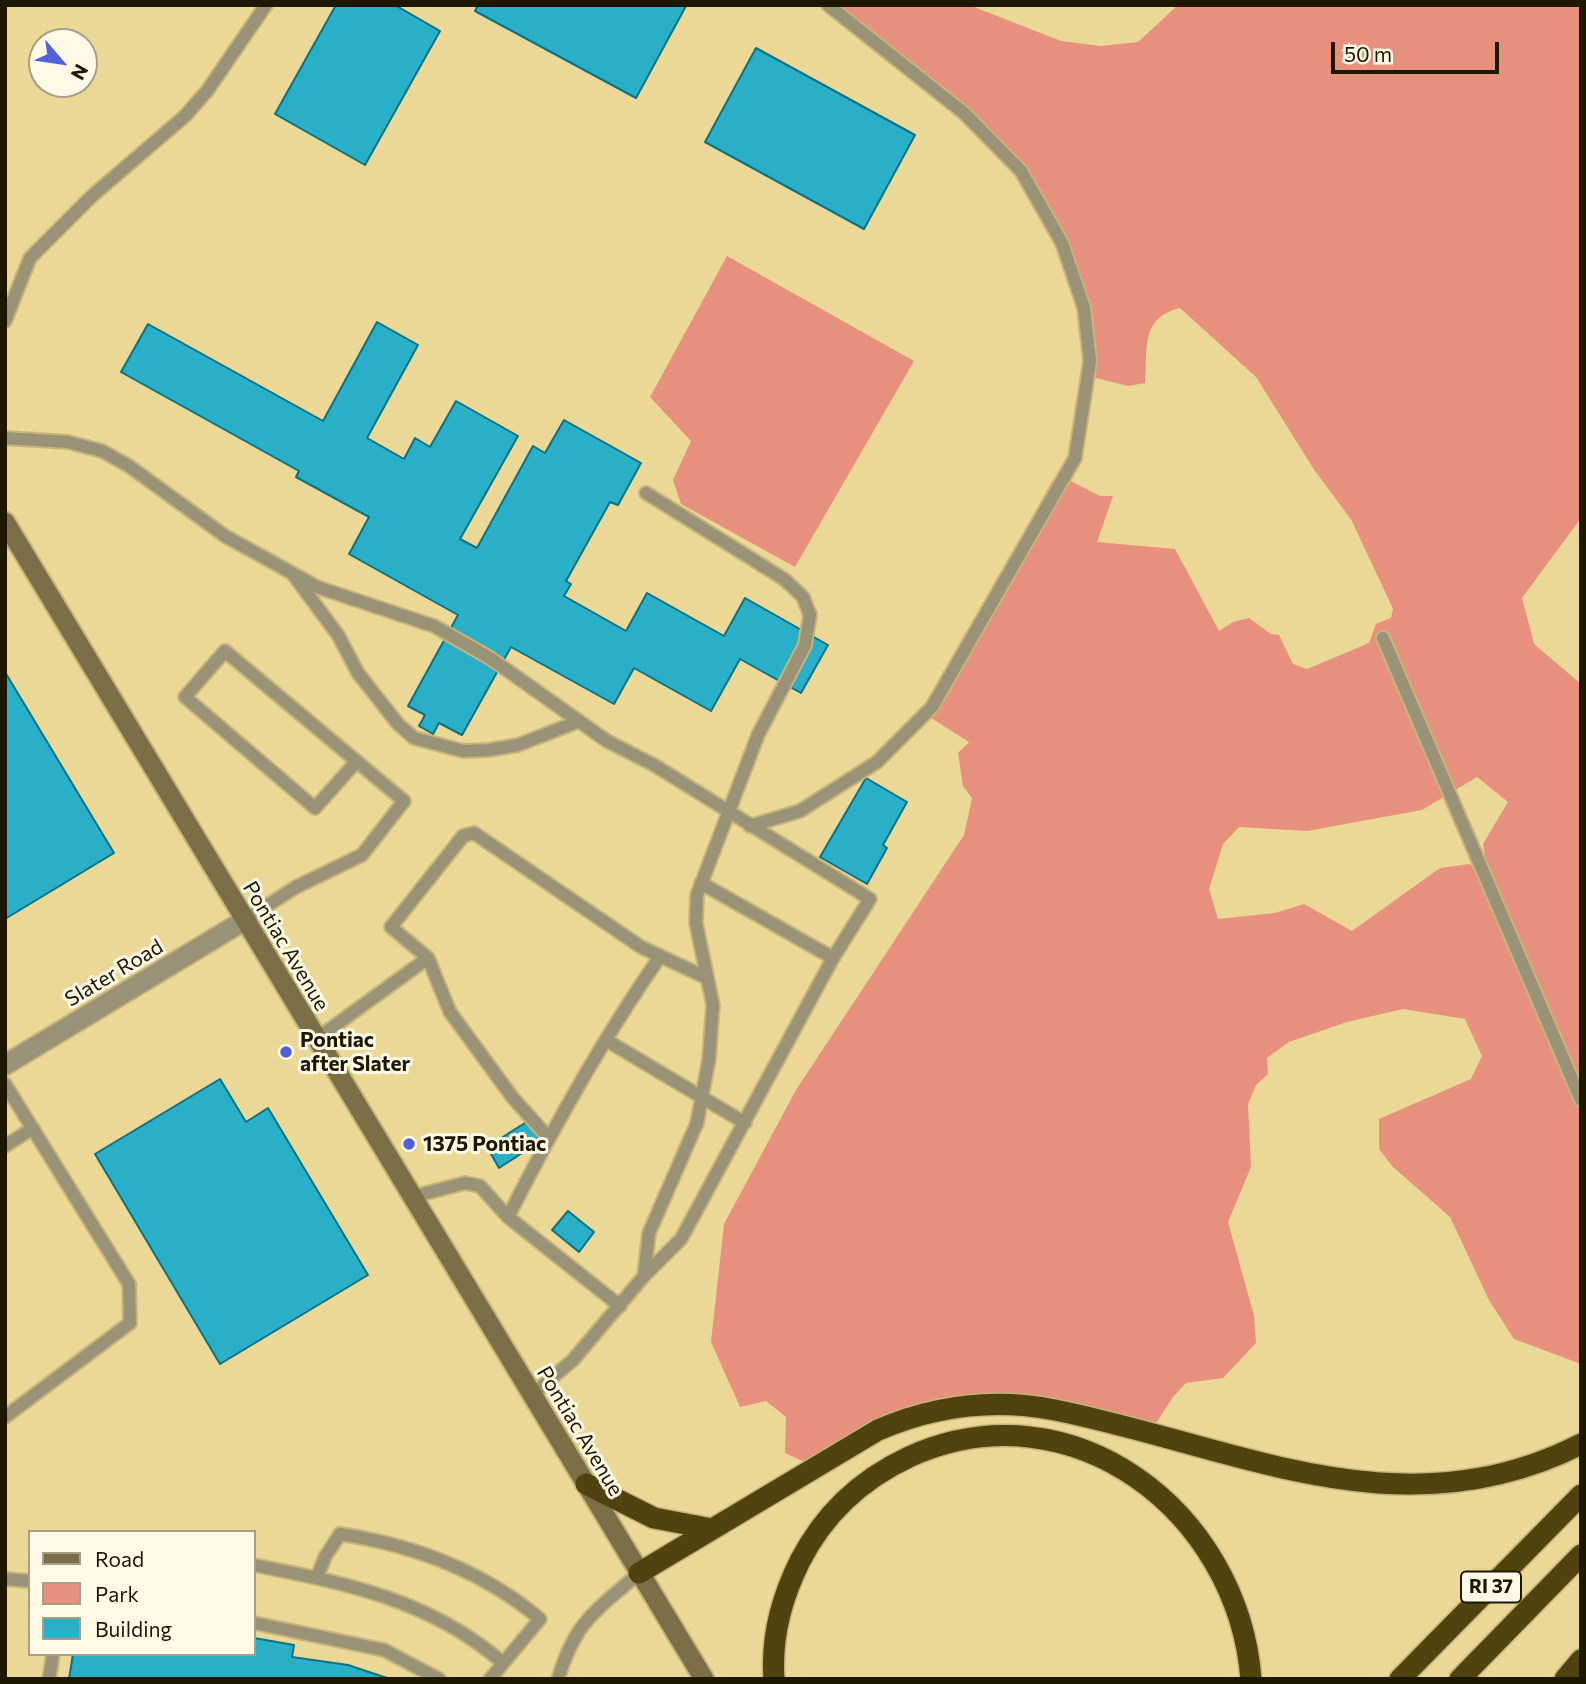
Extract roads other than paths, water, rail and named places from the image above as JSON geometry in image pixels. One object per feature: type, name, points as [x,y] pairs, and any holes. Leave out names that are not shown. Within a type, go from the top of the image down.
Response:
[{"type":"highway","points":[[639,1573],[878,1430],[921,1414],[966,1405],[1012,1404],[1065,1412],[1293,1471],[1367,1484],[1422,1485],[1481,1478],[1581,1444]]},
{"type":"highway","points":[[774,1679],[774,1649],[784,1599],[805,1552],[834,1510],[873,1476],[912,1455],[945,1444],[994,1437],[1045,1440],[1093,1454],[1135,1476],[1173,1507],[1209,1549],[1228,1585],[1242,1621],[1251,1679]]},
{"type":"highway","points":[[586,1484],[654,1518],[712,1529]]},
{"type":"highway","name":"RI 37","points":[[1400,1679],[1581,1495]]},
{"type":"highway","name":"RI 37","points":[[1460,1679],[1581,1555]]},
{"type":"highway","points":[[1566,1679],[1581,1660]]},
{"type":"main road","name":"Pontiac Avenue","points":[[5,523],[315,1040],[704,1679]]},
{"type":"street","name":"Slater Road","points":[[5,1065],[245,920]]},
{"type":"lane","points":[[5,321],[30,258],[92,195],[185,116],[207,91],[266,5]]},
{"type":"lane","points":[[750,826],[800,811],[877,762],[932,707],[1075,458],[1090,361],[1084,308],[1062,243],[1021,171],[987,133],[964,113],[828,5]]},
{"type":"lane","points":[[5,438],[68,442],[102,451],[129,466],[225,536],[317,587],[434,626],[490,659],[577,722],[654,765],[870,900],[833,958],[681,1240],[644,1276],[573,1360],[532,1395]]},
{"type":"lane","points":[[644,1276],[649,1233],[698,1123],[703,1096],[713,1005],[696,923],[701,883],[758,735],[804,645],[810,615],[803,597],[785,579],[646,493]]},
{"type":"lane","points":[[292,573],[338,635],[358,673],[398,724],[414,738],[463,751],[489,750],[518,745],[577,722]]},
{"type":"lane","points":[[1383,638],[1581,1100]]},
{"type":"lane","points":[[245,920],[296,887],[362,855],[404,801],[225,650],[185,698],[316,808],[356,762]]},
{"type":"lane","points":[[549,1138],[513,1098],[450,1012],[428,958],[391,927],[463,836],[474,833],[659,958],[707,978]]},
{"type":"lane","points":[[701,883],[833,958]]},
{"type":"lane","points":[[315,1040],[428,958]]},
{"type":"lane","points":[[508,1217],[549,1138],[606,1040],[659,958]]},
{"type":"lane","points":[[606,1040],[745,1123]]},
{"type":"lane","points":[[5,1084],[129,1284],[130,1323],[5,1417]]},
{"type":"lane","points":[[5,1146],[33,1128]]},
{"type":"lane","points":[[411,1197],[465,1183],[480,1186],[508,1217],[620,1306]]},
{"type":"lane","points":[[317,1577],[325,1557],[340,1534],[417,1552],[473,1573],[513,1596],[540,1619],[490,1679]]},
{"type":"lane","points":[[256,1565],[376,1591],[423,1610],[466,1634],[503,1663]]},
{"type":"lane","points":[[558,1679],[566,1652],[582,1623],[639,1573]]},
{"type":"lane","points":[[5,1579],[28,1581]]},
{"type":"lane","points":[[256,1623],[384,1650],[439,1679]]},
{"type":"lane","points":[[49,1679],[53,1656]]},
{"type":"place","name":"Pontiac after Slater","points":[[286,1052]]},
{"type":"place","name":"1375 Pontiac","points":[[409,1144]]}]
